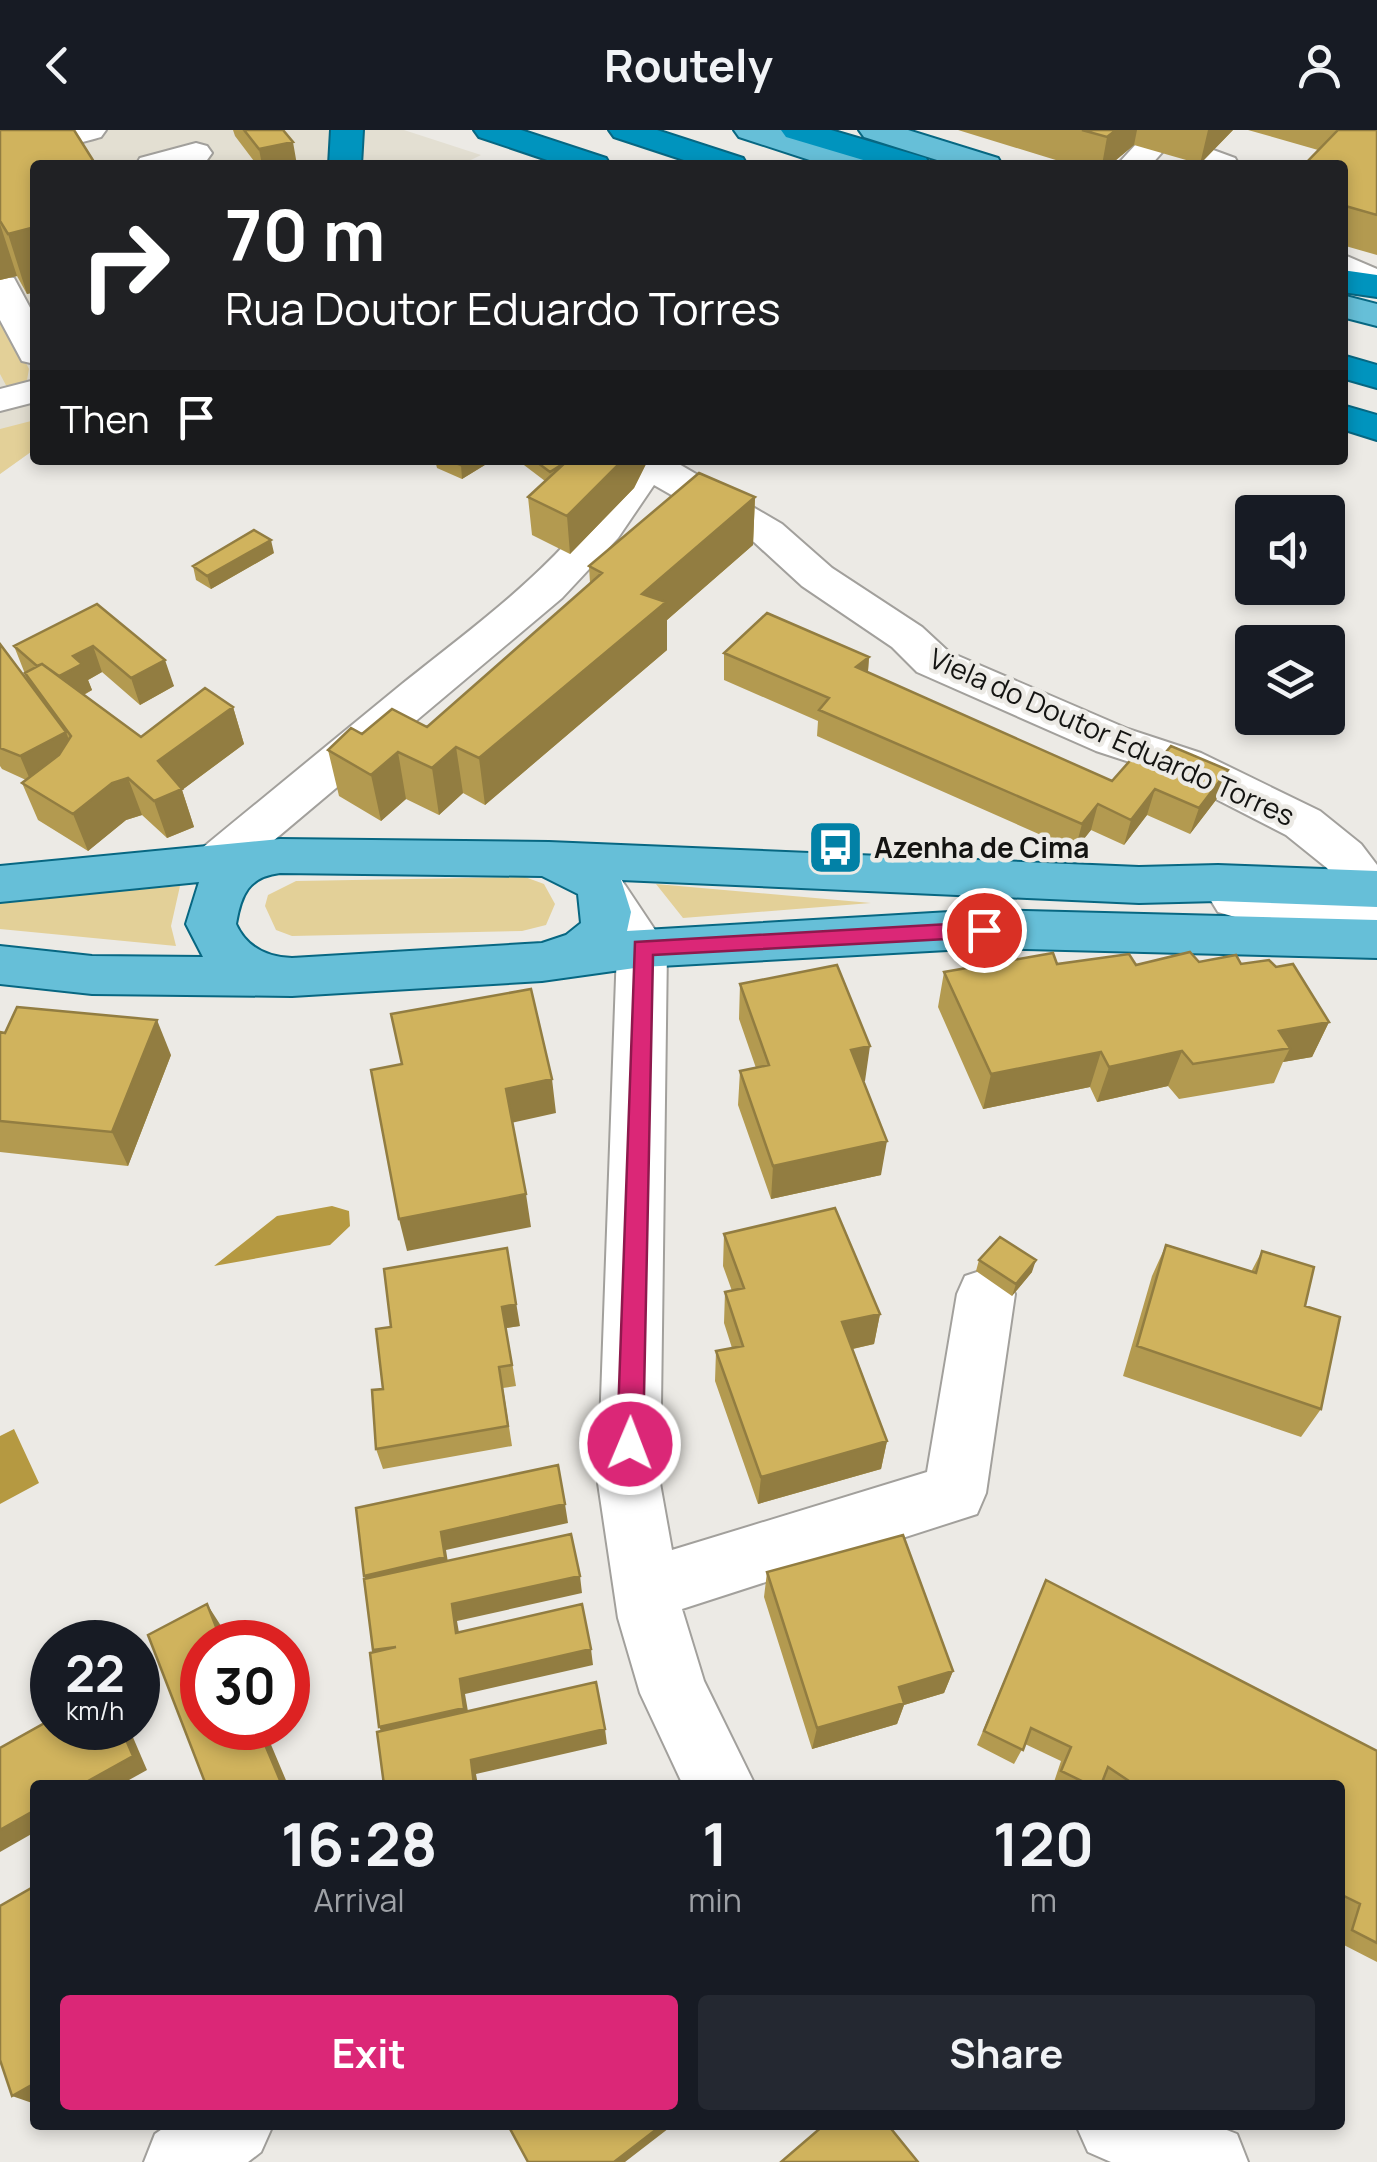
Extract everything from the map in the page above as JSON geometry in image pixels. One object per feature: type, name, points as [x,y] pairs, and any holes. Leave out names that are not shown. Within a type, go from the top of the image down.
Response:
[{"type":"highway","points":[[345,160],[347,130]]},
{"type":"highway","points":[[490,130],[579,160]]},
{"type":"highway","points":[[625,130],[716,160]]},
{"type":"highway","points":[[797,130],[908,146]]},
{"type":"highway","points":[[1348,279],[1377,285]]},
{"type":"highway","points":[[1348,368],[1377,377]]},
{"type":"highway","points":[[1348,418],[1377,428]]},
{"type":"main road","points":[[750,130],[843,160]]},
{"type":"main road","points":[[875,130],[908,146],[965,160]]},
{"type":"main road","points":[[1348,308],[1377,315]]},
{"type":"main road","points":[[280,856],[240,867],[221,882],[211,924],[227,954],[245,969],[292,977]]},
{"type":"main road","points":[[0,884],[280,856],[549,859],[1139,885]]},
{"type":"main road","points":[[542,962],[593,944],[604,930],[608,913],[598,883],[549,859]]},
{"type":"main road","points":[[0,964],[92,975],[292,977],[542,962],[642,948],[984,930],[1377,939]]},
{"type":"street","points":[[47,140],[90,130]]},
{"type":"street","points":[[165,160],[193,149]]},
{"type":"street","points":[[1348,268],[1377,285]]},
{"type":"street","points":[[1,286],[30,344]]},
{"type":"street","points":[[0,400],[30,392]]},
{"type":"street","points":[[218,861],[533,602],[591,548],[647,465]]},
{"type":"street","name":"Viela do Doutor Eduardo Torres","points":[[655,465],[768,533],[817,578],[907,637],[933,662],[1112,740],[1185,764],[1304,824],[1344,856],[1374,895]]},
{"type":"street","points":[[598,883],[642,948],[629,1483],[646,1590],[674,1694],[710,1780]]},
{"type":"street","points":[[1139,885],[1219,898],[1374,895]]},
{"type":"street","points":[[646,1590],[956,1493],[986,1294]]},
{"type":"street","points":[[183,2162],[227,2130]]},
{"type":"street","points":[[1127,2130],[1208,2162]]},
{"type":"shaded area","points":[[0,130],[404,130],[481,155],[471,160],[30,160],[30,453],[0,474]]},
{"type":"shaded area","points":[[0,311],[29,369],[27,380],[8,389],[0,374]]},
{"type":"shaded area","points":[[30,421],[30,453],[0,474],[0,429]]},
{"type":"shaded area","points":[[525,877],[544,884],[555,904],[546,925],[522,931],[292,936],[276,930],[265,906],[268,895],[296,881]]},
{"type":"shaded area","points":[[656,884],[871,903],[683,918]]},
{"type":"shaded area","points":[[180,886],[171,926],[176,946],[0,929],[0,900]]},
{"type":"shaded area","points":[[332,1206],[349,1211],[350,1226],[330,1245],[214,1266],[277,1216]]},
{"type":"shaded area","points":[[14,1429],[39,1483],[0,1504],[0,1436]]},
{"type":"building","points":[[0,130],[74,130],[93,160],[30,160],[30,228],[8,234],[0,221]]},
{"type":"building","points":[[244,130],[283,130],[293,142],[259,149]]},
{"type":"building","points":[[1082,130],[1116,130],[1107,137]]},
{"type":"building","points":[[1338,130],[1377,130],[1377,215],[1348,207],[1348,160],[1309,160]]},
{"type":"building","points":[[541,465],[561,465],[550,472]]},
{"type":"building","points":[[563,465],[618,465],[567,516],[528,497]]},
{"type":"building","points":[[699,473],[755,497],[642,594],[666,602],[479,758],[456,747],[432,768],[398,752],[371,775],[328,750],[351,728],[362,734],[392,709],[427,727],[602,573],[589,566]]},
{"type":"building","points":[[254,530],[271,540],[207,576],[193,566]]},
{"type":"building","points":[[97,604],[165,660],[131,678],[93,646],[73,656],[82,664],[59,676],[42,664],[37,666],[14,646]]},
{"type":"building","points":[[767,613],[869,657],[856,667],[1112,781],[1135,755],[1156,764],[1171,746],[1228,770],[1199,808],[1155,789],[1131,820],[1098,804],[1082,824],[819,710],[829,698],[724,653]]},
{"type":"building","points":[[0,644],[66,732],[20,756],[0,748]]},
{"type":"building","points":[[42,664],[141,737],[205,688],[233,707],[158,761],[182,789],[154,801],[128,778],[112,783],[73,814],[22,783],[59,755],[71,736],[25,673]]},
{"type":"building","points":[[1190,952],[1199,962],[1236,955],[1241,964],[1269,960],[1276,967],[1293,964],[1329,1022],[1279,1031],[1290,1048],[1193,1064],[1182,1051],[1109,1067],[1101,1052],[991,1074],[944,972],[1053,953],[1057,964],[1129,954],[1136,965]]},
{"type":"building","points":[[837,965],[870,1046],[851,1050],[887,1141],[773,1166],[740,1071],[769,1065],[740,984]]},
{"type":"building","points":[[531,989],[552,1079],[506,1089],[526,1194],[399,1219],[371,1070],[402,1064],[391,1014]]},
{"type":"building","points":[[17,1007],[157,1020],[112,1132],[0,1121],[0,1032],[5,1033]]},
{"type":"building","points":[[835,1208],[880,1314],[842,1322],[887,1441],[761,1477],[716,1351],[743,1346],[725,1292],[744,1288],[724,1234]]},
{"type":"building","points":[[1000,1237],[1036,1260],[1016,1284],[979,1260]]},
{"type":"building","points":[[1166,1245],[1256,1273],[1262,1251],[1314,1267],[1305,1306],[1340,1317],[1321,1409],[1137,1346]]},
{"type":"building","points":[[507,1248],[516,1304],[502,1307],[512,1365],[499,1367],[508,1426],[376,1449],[372,1390],[383,1389],[376,1329],[391,1327],[384,1269]]},
{"type":"building","points":[[558,1465],[565,1504],[441,1532],[445,1557],[364,1576],[356,1508]]},
{"type":"building","points":[[571,1534],[580,1576],[452,1604],[456,1633],[582,1604],[591,1649],[460,1679],[464,1708],[379,1727],[370,1653],[396,1647],[373,1650],[364,1579]]},
{"type":"building","points":[[903,1535],[953,1671],[899,1687],[904,1703],[817,1728],[767,1572]]},
{"type":"building","points":[[1046,1580],[1377,1751],[1377,1943],[1352,1930],[1360,1904],[1345,1896],[1345,1780],[1128,1780],[1108,1767],[1103,1780],[1080,1780],[1061,1771],[1071,1747],[1031,1728],[1023,1750],[984,1731]]},
{"type":"building","points":[[207,1604],[213,1620],[180,1620],[180,1718],[160,1666],[160,1629]]},
{"type":"building","points":[[596,1682],[605,1729],[471,1760],[473,1780],[383,1780],[377,1732]]},
{"type":"building","points":[[30,1731],[30,1750],[130,1750],[133,1756],[90,1780],[30,1780],[30,1813],[0,1830],[0,1748]]},
{"type":"building","points":[[192,1750],[267,1750],[280,1780],[204,1780]]},
{"type":"building","points":[[30,1889],[30,2086],[12,2096],[0,2060],[0,1906]]},
{"type":"building","points":[[511,2130],[656,2130],[614,2162],[528,2162]]},
{"type":"building","points":[[818,2130],[892,2130],[918,2162],[781,2162]]},
{"type":"place","name":"Azenha de Cima","points":[[835,848]]},
{"type":"route","points":[[630,1444],[642,948],[984,930]]}]
